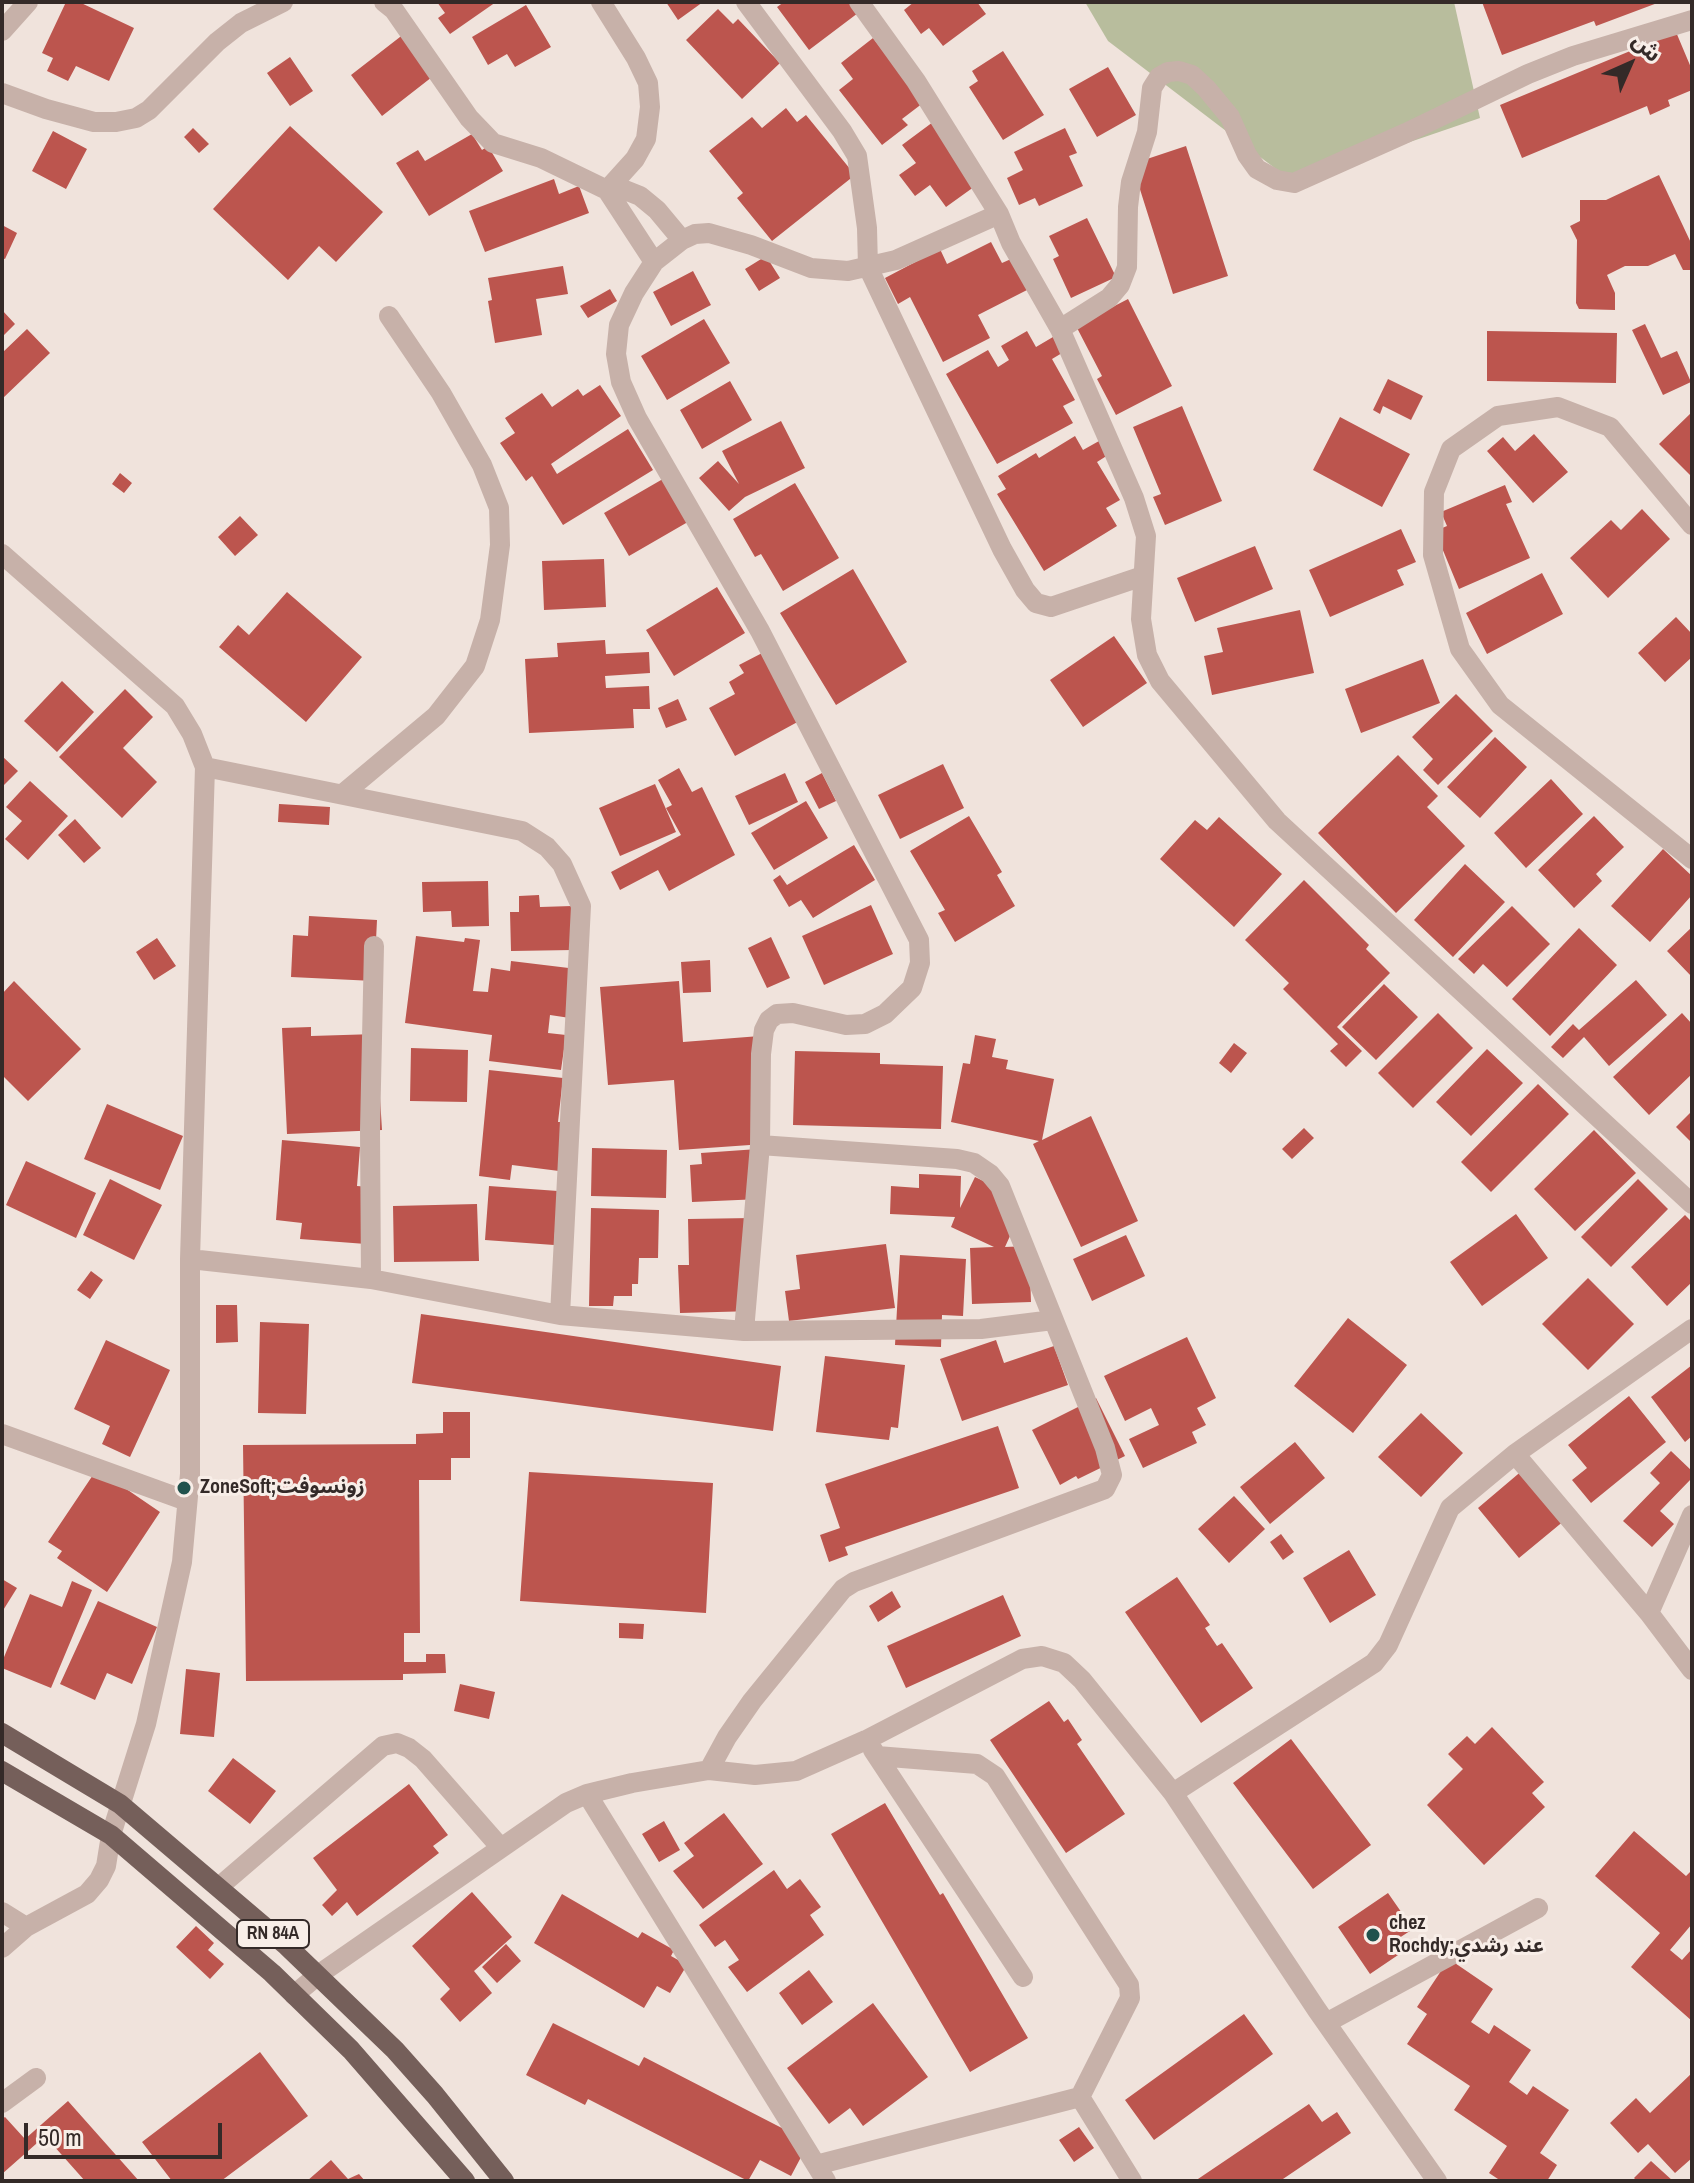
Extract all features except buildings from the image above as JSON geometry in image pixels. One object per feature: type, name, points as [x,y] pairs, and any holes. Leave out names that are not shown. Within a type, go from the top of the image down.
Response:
[{"type":"main road","name":"RN 84A","points":[[2,1733],[120,1804],[220,1886],[395,2050],[504,2181]]},
{"type":"main road","name":"RN 84A","points":[[2,1771],[111,1835],[197,1907],[351,2050],[465,2181]]},
{"type":"street","points":[[2,31],[28,2]]},
{"type":"street","points":[[2,93],[94,122],[136,118],[149,110],[229,33],[283,2]]},
{"type":"street","points":[[384,2],[394,10],[469,118],[493,143],[541,158],[607,190],[625,190],[640,196],[657,210],[682,240]]},
{"type":"street","points":[[601,2],[648,83],[650,107],[646,139],[641,149],[607,190]]},
{"type":"street","points":[[746,2],[842,131],[857,156],[867,228],[868,267],[1002,549],[1030,597],[1042,606],[1051,607],[1143,576]]},
{"type":"street","points":[[859,2],[916,81],[999,214],[1011,243],[1060,329],[1134,498],[1146,536],[1141,619],[1147,655],[1160,681],[1277,821],[1692,1204]]},
{"type":"street","points":[[1060,329],[1109,298],[1120,285],[1127,267],[1131,182],[1147,132],[1152,88],[1159,77],[1168,72],[1192,75],[1206,88],[1230,117],[1247,155],[1257,169],[1277,180],[1294,183],[1528,74],[1573,56],[1692,20]]},
{"type":"street","points":[[607,190],[654,262]]},
{"type":"street","points":[[744,1331],[760,1145],[764,1030],[769,1020],[777,1014],[793,1013],[846,1025],[865,1024],[885,1014],[912,988],[920,963],[919,940],[760,631],[637,418],[621,382],[616,354],[619,325],[634,293],[654,262],[682,240],[709,233],[811,268],[848,271],[896,260],[999,214]]},
{"type":"street","points":[[344,793],[436,716],[475,666],[490,620],[497,578],[499,508],[482,465],[441,393],[389,316]]},
{"type":"street","points":[[1692,525],[1610,427],[1558,407],[1498,416],[1451,449],[1434,492],[1433,555],[1460,649],[1500,705],[1692,859]]},
{"type":"street","points":[[2,554],[175,706],[192,734],[205,767],[190,1259],[190,1474],[182,1562],[146,1724],[111,1835],[106,1866],[87,1894],[26,1927],[2,1948]]},
{"type":"street","points":[[205,767],[522,831],[547,847],[562,864],[581,906],[560,1315]]},
{"type":"street","points":[[371,1279],[374,946]]},
{"type":"street","points":[[709,1770],[752,1701],[843,1589],[854,1582],[1105,1489],[1112,1475],[1105,1448],[1000,1186],[990,1174],[974,1163],[957,1159],[760,1145]]},
{"type":"street","points":[[190,1259],[371,1279],[560,1315],[744,1331],[981,1329],[1053,1320]]},
{"type":"street","points":[[1173,1793],[1374,1663],[1388,1645],[1450,1508],[1515,1454],[1692,1329]]},
{"type":"street","points":[[2,1434],[187,1501]]},
{"type":"street","points":[[1515,1454],[1649,1613],[1692,1670]]},
{"type":"street","points":[[1649,1613],[1692,1515]]},
{"type":"street","points":[[294,1995],[318,1975],[566,1803],[587,1794],[709,1770],[755,1775],[796,1771],[872,1748],[1022,1659],[1042,1656],[1064,1663],[1082,1680],[1173,1793],[1326,2023],[1437,2181]]},
{"type":"street","points":[[220,1886],[383,1746],[397,1743],[423,1759],[501,1848]]},
{"type":"street","points":[[872,1748],[1023,1977]]},
{"type":"street","points":[[587,1794],[821,2173],[1080,2097],[1130,1998],[1129,1985],[995,1776],[977,1764],[872,1748]]},
{"type":"street","points":[[1326,2023],[1538,1908]]},
{"type":"street","points":[[2,1912],[26,1927]]},
{"type":"street","points":[[2,2103],[36,2078]]},
{"type":"street","points":[[1080,2097],[1132,2181]]},
{"type":"green space","points":[[1085,2],[1454,2],[1480,118],[1293,182],[1108,41]]},
{"type":"place","name":"ZoneSoft;زونسوفت","points":[[184,1488]]},
{"type":"place","name":"chez Rochdy;عند رشدي","points":[[1373,1935]]}]
